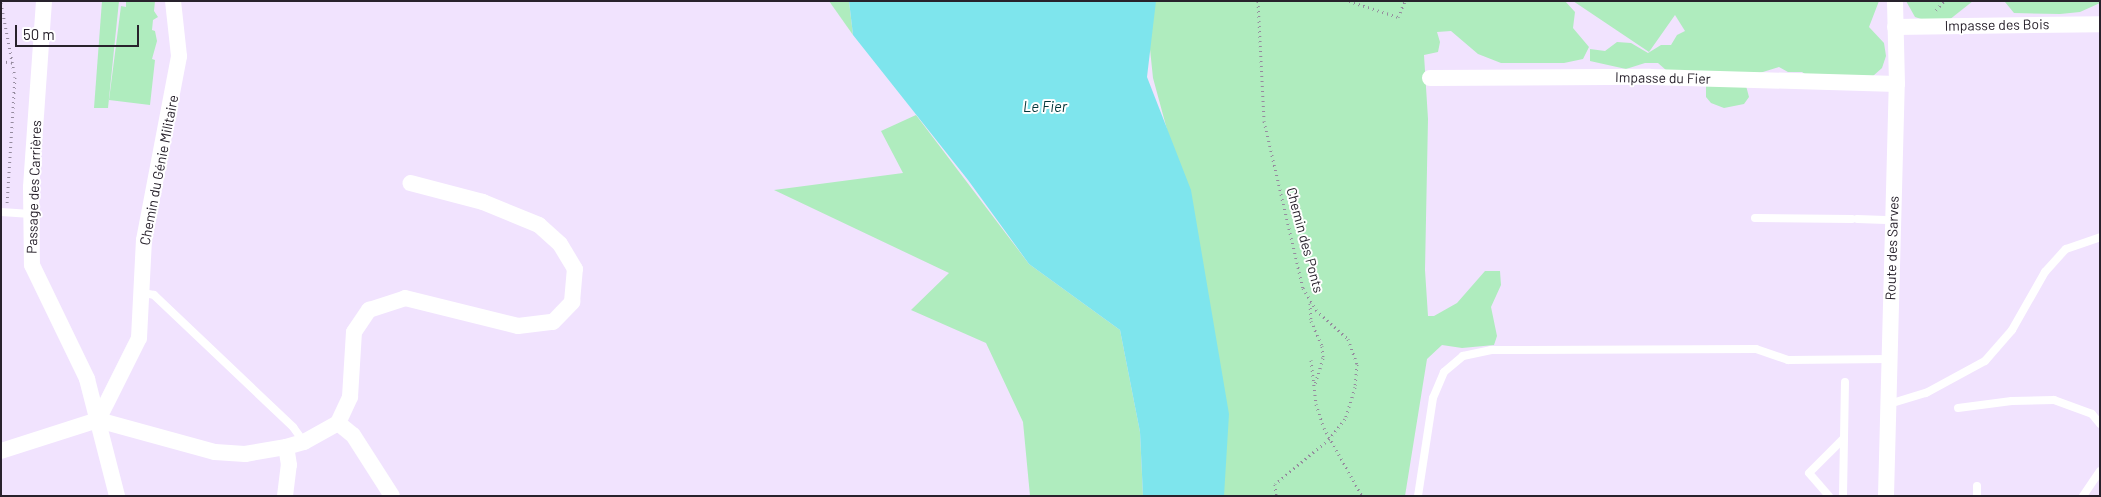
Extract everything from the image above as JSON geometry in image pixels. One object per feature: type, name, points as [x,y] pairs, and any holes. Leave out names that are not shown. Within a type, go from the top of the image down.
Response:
[{"type":"street","name":"Passage des Carrières","points":[[44,1],[32,214],[32,265],[74,348],[94,399],[116,496]]},
{"type":"street","name":"Chemin du Génie Militaire","points":[[98,420],[136,345],[143,293],[144,240],[179,56],[173,1]]},
{"type":"street","name":"Route des Sarves","points":[[1886,496],[1897,84],[1895,1]]},
{"type":"street","name":"Impasse des Bois","points":[[1895,26],[2100,24]]},
{"type":"street","name":"Impasse du Fier","points":[[1430,78],[1650,77],[1897,84]]},
{"type":"street","points":[[1,452],[98,420],[216,452],[245,454],[286,447],[304,442],[338,423],[350,397],[354,332],[369,310],[405,298],[518,326],[553,322],[572,302],[575,269],[560,244],[539,225],[483,202],[410,183]]},
{"type":"street","points":[[338,423],[353,436],[392,496]]},
{"type":"street","points":[[285,496],[289,465],[286,447]]},
{"type":"lane","points":[[4,213],[32,214]]},
{"type":"lane","points":[[1755,218],[1893,220]]},
{"type":"lane","points":[[1888,404],[1926,393],[1985,361],[2012,330],[2045,272],[2066,250],[2100,236]]},
{"type":"lane","points":[[143,293],[154,295],[292,427],[304,442]]},
{"type":"lane","points":[[1418,496],[1433,398],[1444,372],[1462,356],[1490,350],[1756,349],[1788,360],[1889,359]]},
{"type":"lane","points":[[1843,496],[1845,382]]},
{"type":"lane","points":[[1958,408],[2012,401],[2054,400],[2092,414],[2100,424]]},
{"type":"lane","points":[[1829,496],[1809,473],[1844,439]]},
{"type":"lane","points":[[2083,496],[2100,471]]},
{"type":"lane","points":[[1977,486],[1977,496]]},
{"type":"path","name":"Chemin des Ponts","points":[[1258,1],[1259,79],[1264,121],[1284,213],[1310,302],[1348,339],[1357,364],[1351,405],[1339,429],[1276,484],[1276,496]]},
{"type":"path","points":[[1349,1],[1398,17],[1405,1]]},
{"type":"path","points":[[1,3],[13,63],[4,213]]},
{"type":"path","points":[[1,61],[13,63]]},
{"type":"path","points":[[1310,302],[1311,321],[1322,346],[1323,358],[1315,385]]},
{"type":"path","points":[[1311,360],[1316,404],[1329,439],[1362,496]]},
{"type":"shaded area","points":[[102,1],[119,1],[108,108],[94,108]]},
{"type":"shaded area","points":[[126,1],[155,1],[154,11],[158,17],[153,20],[152,30],[155,31],[157,41],[152,59],[155,60],[150,105],[109,100],[121,6],[126,7]]},
{"type":"shaded area","points":[[829,1],[849,1],[853,35]]},
{"type":"shaded area","points":[[1145,1],[1565,1],[1575,12],[1573,28],[1589,47],[1583,59],[1564,63],[1501,63],[1478,54],[1451,31],[1437,32],[1440,42],[1438,52],[1424,55],[1428,119],[1425,270],[1428,316],[1434,316],[1457,303],[1485,271],[1500,271],[1501,285],[1491,307],[1497,336],[1494,345],[1462,348],[1442,345],[1427,359],[1405,496],[1217,496],[1169,137],[1153,78]]},
{"type":"shaded area","points":[[1573,1],[1879,1],[1869,27],[1884,43],[1886,56],[1882,68],[1873,76],[1812,79],[1802,72],[1788,72],[1779,67],[1750,76],[1745,82],[1749,97],[1744,104],[1724,108],[1711,103],[1706,97],[1706,85],[1667,71],[1658,63],[1645,63],[1626,69],[1590,61],[1590,49],[1605,51],[1617,42],[1631,43],[1648,53],[1661,45],[1671,45],[1677,35],[1685,31],[1675,15],[1649,52]]},
{"type":"shaded area","points":[[1906,1],[1973,1],[1949,20],[1933,23],[1915,17]]},
{"type":"shaded area","points":[[1983,1],[2100,1],[2100,3],[2080,12],[2060,14],[2014,13],[2005,2]]},
{"type":"shaded area","points":[[916,115],[1029,264],[1120,330],[1140,432],[1143,496],[1030,496],[1023,422],[986,343],[911,310],[949,273],[774,190],[903,173],[881,131]]},
{"type":"water","name":"Le Fier","points":[[849,1],[1156,1],[1147,77],[1191,190],[1229,414],[1224,496],[1143,496],[1140,432],[1120,330],[1029,264],[968,180],[853,35]]}]
